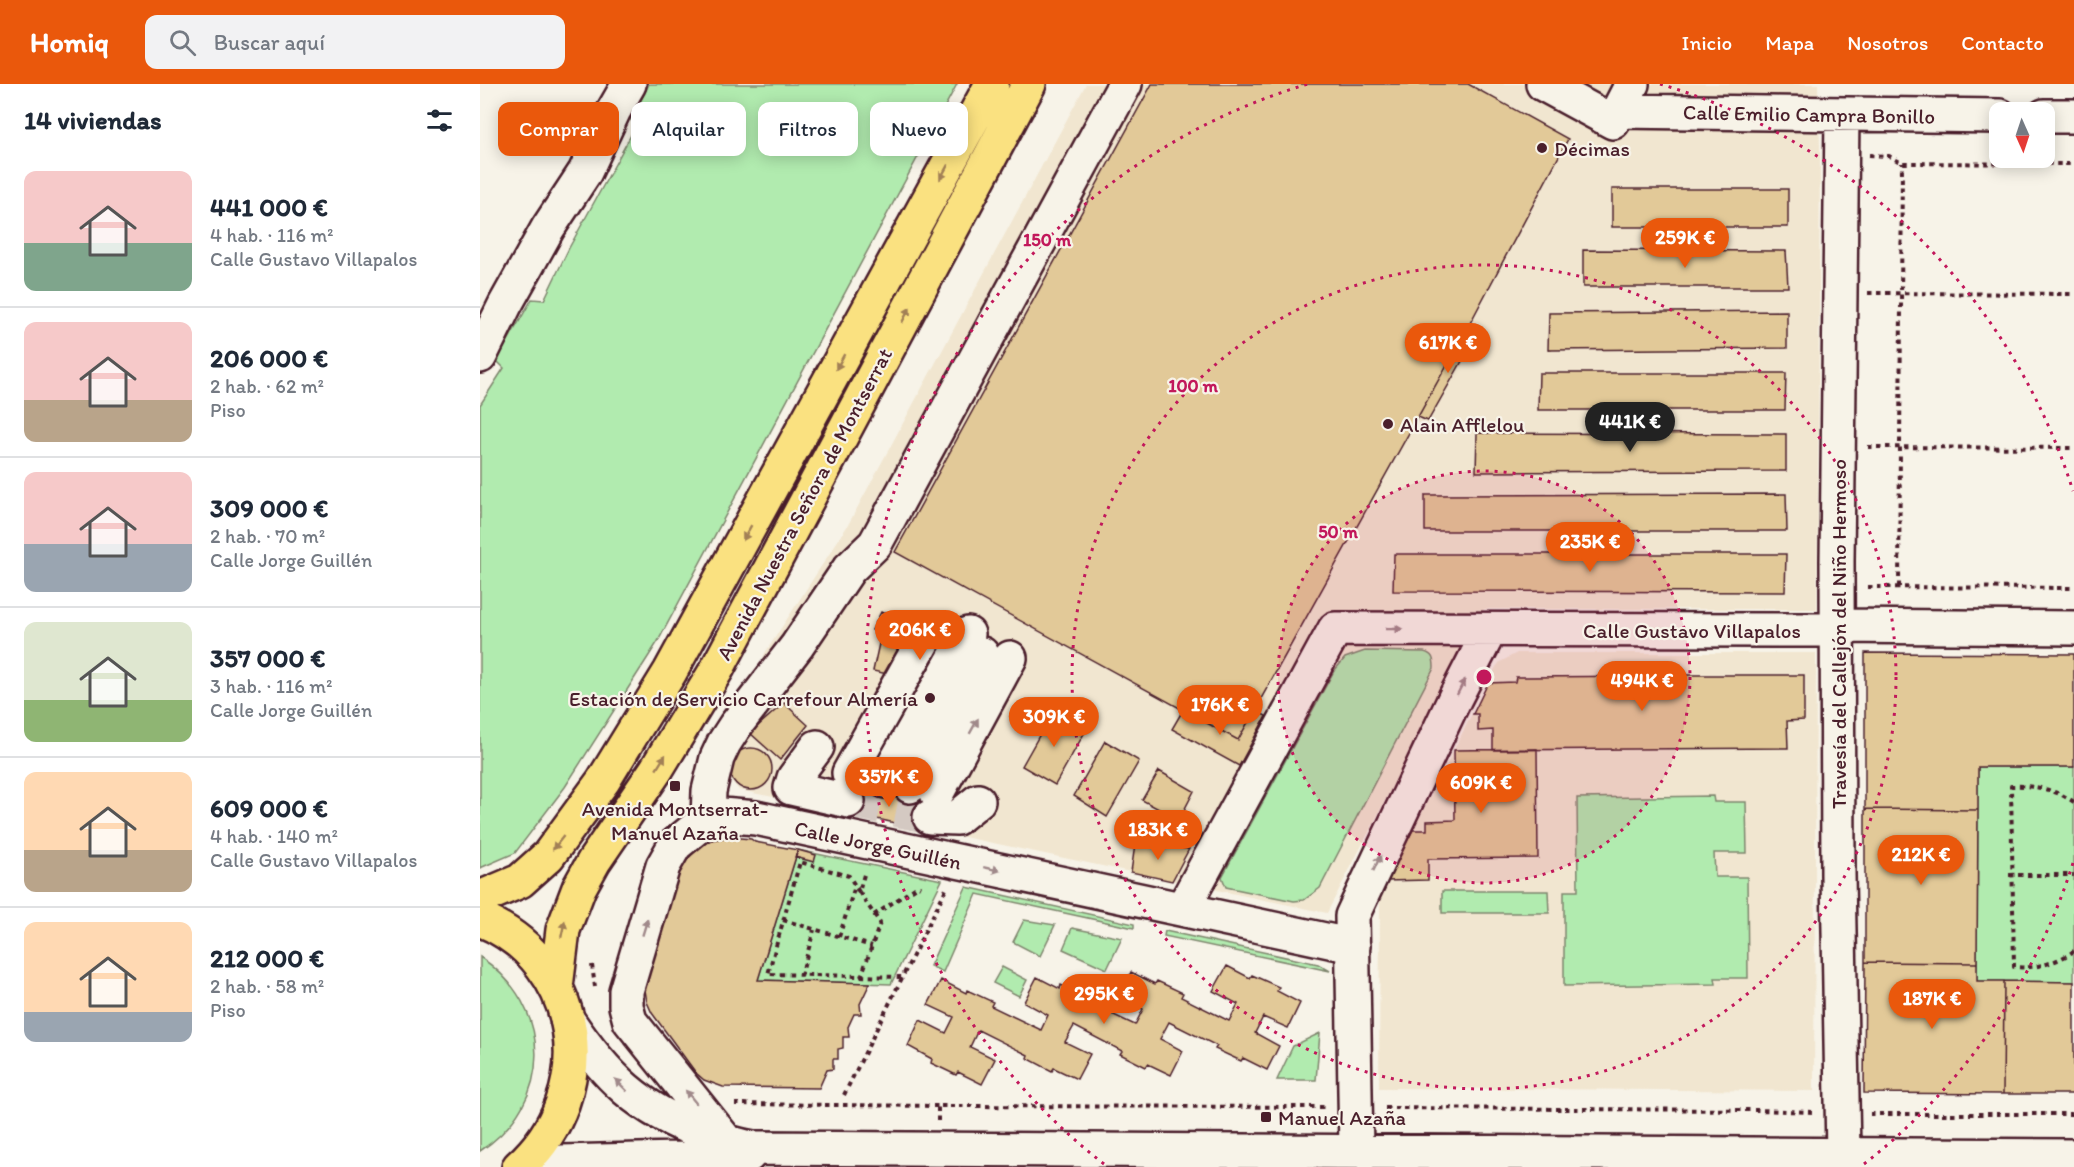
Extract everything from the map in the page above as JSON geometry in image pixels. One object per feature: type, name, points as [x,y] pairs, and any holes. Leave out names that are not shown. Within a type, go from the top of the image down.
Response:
[{"type":"main road","name":"Avenida Nuestra Señora de Montserrat","points":[[480,898],[497,893],[520,881],[548,856],[587,804],[633,734],[686,645],[992,84]]},
{"type":"main road","name":"Avenida Nuestra Señora de Montserrat","points":[[555,987],[563,930],[569,908],[582,881],[656,770],[717,669],[1029,84]]},
{"type":"main road","points":[[480,919],[497,927],[520,943],[540,963],[555,987],[567,1019],[572,1050],[570,1081],[556,1121],[531,1163]]},
{"type":"street","points":[[480,357],[505,305],[548,228],[585,172],[629,84]]},
{"type":"street","points":[[731,1155],[630,1021],[626,1006],[626,991],[663,866],[675,844],[708,818],[710,791],[717,758],[735,726],[797,646],[849,569],[875,544],[1125,84]]},
{"type":"street","points":[[1543,84],[1621,106]]},
{"type":"street","name":"Calle Emilio Campra Bonillo","points":[[1621,106],[1842,114],[1989,116]]},
{"type":"street","name":"Travesía del Callejón del Niño Hermoso","points":[[1840,1161],[1837,411],[1842,114]]},
{"type":"street","points":[[2055,116],[2074,116]]},
{"type":"street","name":"Calle Gustavo Villapalos","points":[[1183,908],[1335,629],[2074,628]]},
{"type":"street","points":[[1356,1151],[1353,931],[1455,698],[1490,630]]},
{"type":"street","points":[[817,747],[794,778],[791,788],[849,787],[876,723],[907,708],[937,652],[953,633]]},
{"type":"street","points":[[915,794],[953,633]]},
{"type":"street","points":[[915,794],[953,633]]},
{"type":"street","points":[[915,794],[957,818],[978,801]]},
{"type":"street","name":"Calle Jorge Guillén","points":[[708,818],[722,815],[756,818],[1183,908],[1353,931]]},
{"type":"street","points":[[567,1019],[596,1058],[637,1100],[731,1155]]},
{"type":"street","points":[[531,1163],[731,1155],[754,1148],[781,1150],[835,1148],[1069,1158],[1356,1151],[1439,1159],[1840,1161],[2074,1156]]},
{"type":"path","points":[[1865,155],[1889,156],[1902,163],[2074,164]]},
{"type":"path","points":[[1899,587],[1902,163]]},
{"type":"path","points":[[1865,293],[2074,294]]},
{"type":"path","points":[[1865,447],[2074,448]]},
{"type":"path","points":[[1865,587],[2074,588]]},
{"type":"path","points":[[2074,801],[2041,787],[2011,786],[2014,967],[2044,965],[2058,961],[2074,951]]},
{"type":"path","points":[[859,892],[867,861]]},
{"type":"path","points":[[861,977],[880,923],[849,876],[800,862],[768,974],[801,976],[861,977],[902,977]]},
{"type":"path","points":[[2010,875],[2074,875]]},
{"type":"path","points":[[839,937],[855,885]]},
{"type":"path","points":[[844,1095],[948,885]]},
{"type":"path","points":[[874,915],[918,886],[927,888]]},
{"type":"path","points":[[935,890],[944,892]]},
{"type":"path","points":[[783,920],[872,946]]},
{"type":"path","points":[[801,976],[814,930]]},
{"type":"path","points":[[726,1104],[1332,1107]]},
{"type":"path","points":[[938,1106],[938,1122]]},
{"type":"path","points":[[1379,1108],[1790,1112]]},
{"type":"path","points":[[1862,1116],[1874,1113],[2074,1114]]},
{"type":"shaded area","points":[[1086,84],[1818,84],[1820,147],[1817,609],[1484,609],[1327,913],[739,790],[728,777],[731,754],[765,653],[848,525]]},
{"type":"shaded area","points":[[1517,653],[1816,653],[1814,1091],[1379,1088],[1380,901],[1382,891],[1496,667],[1500,662]]},
{"type":"green space","points":[[649,84],[957,84],[947,102],[870,102],[870,156],[918,156],[657,643],[565,787],[515,853],[480,868],[480,405],[504,368],[497,361],[501,353],[532,299],[544,300],[569,248],[631,135],[631,156],[746,156],[746,102],[640,102]]},
{"type":"green space","points":[[1365,651],[1424,652],[1432,657],[1434,668],[1320,888],[1304,900],[1294,901],[1226,887],[1222,877],[1334,671],[1345,658]]},
{"type":"green space","points":[[1978,767],[2074,767],[2074,982],[1977,981]]},
{"type":"green space","points":[[1713,796],[1714,802],[1746,802],[1747,853],[1714,853],[1715,877],[1747,877],[1748,978],[1715,978],[1716,984],[1564,986],[1564,891],[1578,891],[1577,798]]},
{"type":"green space","points":[[798,850],[942,880],[891,984],[758,980]]},
{"type":"green space","points":[[966,887],[1134,924],[1134,928],[977,894],[943,972],[930,966]]},
{"type":"green space","points":[[1442,891],[1548,891],[1549,913],[1442,913]]},
{"type":"green space","points":[[1024,920],[1055,925],[1040,956],[1013,942]]},
{"type":"green space","points":[[1072,928],[1122,938],[1107,969],[1063,949]]},
{"type":"green space","points":[[1165,931],[1318,964],[1330,971],[1164,936]]},
{"type":"green space","points":[[480,957],[504,977],[522,1001],[532,1027],[536,1054],[532,1081],[522,1107],[505,1131],[480,1151]]},
{"type":"green space","points":[[1002,967],[1027,980],[1019,996],[993,983]]},
{"type":"green space","points":[[1320,1033],[1316,1080],[1277,1080],[1293,1046]]},
{"type":"building","points":[[1152,84],[1468,84],[1568,139],[1468,327],[1238,740],[895,552]]},
{"type":"building","points":[[1612,189],[1788,189],[1788,227],[1612,227]]},
{"type":"building","points":[[1583,250],[1786,251],[1788,287],[1583,287]]},
{"type":"building","points":[[1787,311],[1787,348],[1548,350],[1549,313]]},
{"type":"building","points":[[1468,327],[1478,333],[1428,421],[1418,417]]},
{"type":"building","points":[[1539,373],[1786,373],[1785,410],[1538,410]]},
{"type":"building","points":[[1477,433],[1786,434],[1786,471],[1476,472]]},
{"type":"building","points":[[1786,494],[1787,531],[1425,531],[1425,495]]},
{"type":"building","points":[[1394,554],[1786,554],[1785,592],[1393,591]]},
{"type":"building","points":[[881,612],[899,621],[889,639],[872,630]]},
{"type":"building","points":[[886,612],[910,625],[906,649],[954,659],[999,697],[873,671]]},
{"type":"building","points":[[1865,653],[2074,654],[2074,767],[1978,767],[1978,810],[1865,809]]},
{"type":"building","points":[[1671,670],[1671,675],[1804,675],[1804,720],[1787,721],[1788,748],[1493,750],[1493,730],[1478,731],[1478,714],[1473,714],[1488,683],[1515,682],[1516,677],[1652,676],[1653,671]]},
{"type":"building","points":[[784,703],[808,725],[780,760],[750,733]]},
{"type":"building","points":[[1183,710],[1238,740],[1255,710],[1266,716],[1239,766],[1172,729]]},
{"type":"building","points":[[1053,711],[1086,730],[1055,785],[1022,766]]},
{"type":"building","points":[[1105,741],[1139,761],[1107,817],[1074,796]]},
{"type":"building","points":[[751,748],[759,749],[766,754],[771,761],[771,777],[766,784],[759,789],[751,790],[743,789],[736,784],[731,777],[730,769],[731,761],[736,754],[743,749]]},
{"type":"building","points":[[1537,749],[1538,858],[1428,859],[1428,880],[1386,881],[1413,830],[1427,830],[1427,821],[1455,820],[1454,750]]},
{"type":"building","points":[[1159,771],[1194,791],[1179,820],[1142,800]]},
{"type":"building","points":[[851,785],[933,804],[927,830],[845,812]]},
{"type":"building","points":[[1865,809],[1978,810],[1977,963],[1865,962]]},
{"type":"building","points":[[730,837],[751,839],[755,842],[798,850],[758,980],[870,983],[860,1004],[861,1014],[854,1014],[848,1027],[849,1037],[843,1037],[843,1048],[838,1049],[838,1059],[833,1059],[833,1069],[827,1070],[819,1088],[723,1087],[704,1080],[696,1073],[652,1013],[647,1002],[645,990],[647,979],[681,867],[699,846],[711,840]]},
{"type":"building","points":[[1135,845],[1189,849],[1172,881],[1131,872]]},
{"type":"building","points":[[798,850],[816,855],[814,862],[795,857]]},
{"type":"building","points":[[1865,962],[1977,963],[1977,981],[2004,981],[2003,1094],[1864,1093]]},
{"type":"building","points":[[1227,966],[1250,978],[1252,975],[1279,987],[1277,991],[1300,1003],[1288,1028],[1263,1017],[1255,1033],[1279,1046],[1267,1070],[1243,1058],[1241,1061],[1215,1049],[1217,1046],[1169,1022],[1160,1039],[1183,1051],[1171,1075],[1148,1064],[1146,1067],[1120,1054],[1122,1051],[1074,1026],[1065,1042],[1090,1054],[1077,1079],[1054,1068],[1052,1071],[1027,1058],[1028,1055],[978,1030],[970,1047],[995,1059],[982,1084],[958,1072],[956,1075],[931,1063],[932,1059],[908,1046],[920,1020],[946,1033],[954,1017],[928,1005],[941,980],[966,993],[967,990],[993,1002],[991,1006],[1041,1030],[1048,1015],[1024,1002],[1037,977],[1060,989],[1061,985],[1088,998],[1086,1002],[1135,1025],[1143,1009],[1119,997],[1131,972],[1155,984],[1157,981],[1183,993],[1181,997],[1229,1021],[1238,1004],[1213,991]]},
{"type":"building","points":[[2004,981],[2074,982],[2074,1094],[2003,1094]]},
{"type":"tunnel","points":[[848,801],[930,817]]},
{"type":"place","name":"Décimas","points":[[1542,148]]},
{"type":"place","name":"Alain Afflelou","points":[[1388,424]]},
{"type":"place","name":"Estación de Servicio Carrefour Almería","points":[[930,698]]},
{"type":"place","name":"Avenida Montserrat- Manuel Azaña","points":[[675,786]]},
{"type":"place","name":"Manuel Azaña","points":[[1266,1117]]}]
